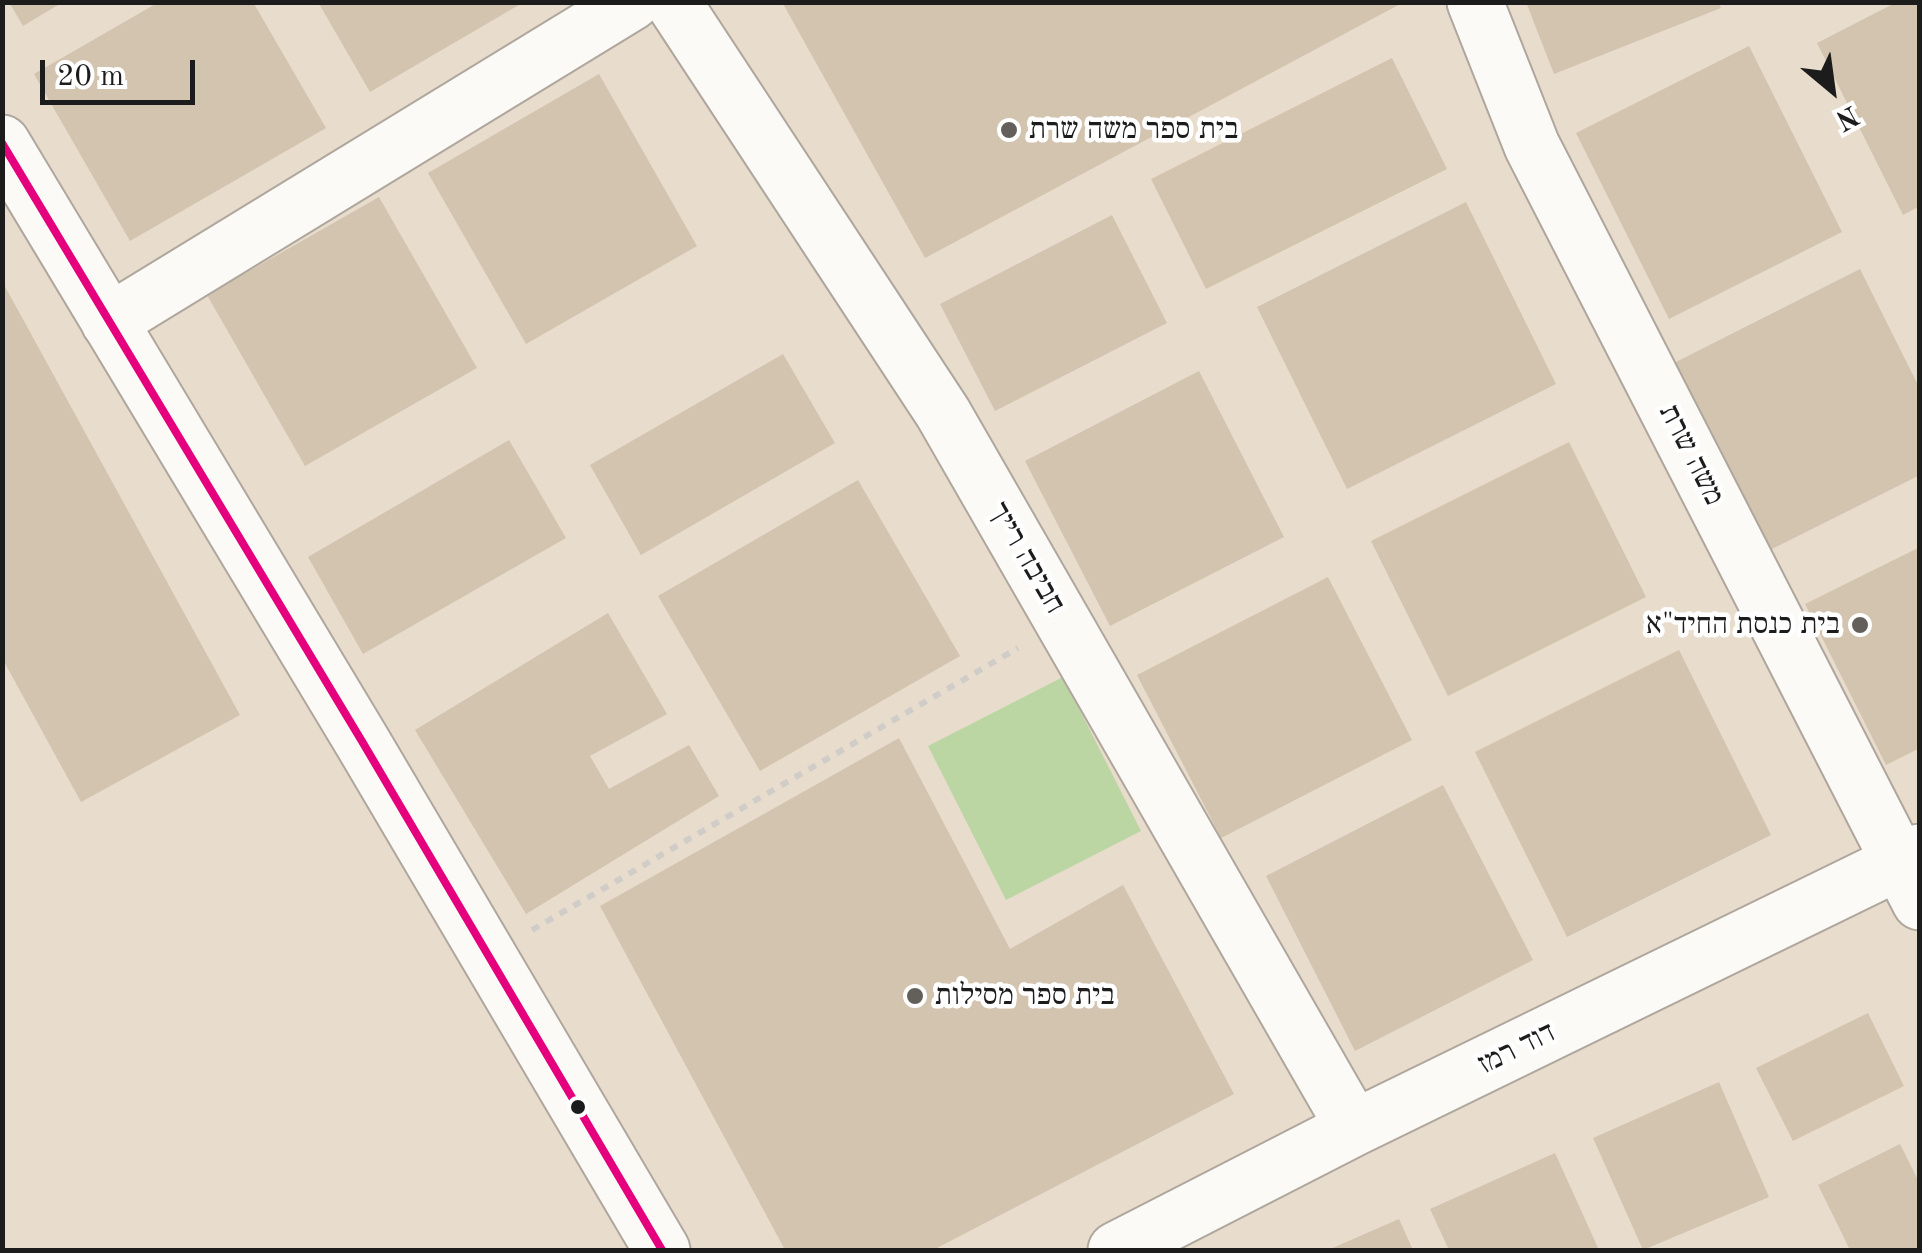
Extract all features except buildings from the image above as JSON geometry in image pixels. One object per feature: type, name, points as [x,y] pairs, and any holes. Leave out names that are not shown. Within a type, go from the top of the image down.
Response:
[{"type":"street","points":[[110,322],[632,2]]},
{"type":"street","name":"חביבה רייך","points":[[673,2],[943,413],[1354,1128]]},
{"type":"street","name":"משה שרת","points":[[1475,2],[1532,146],[1913,872]]},
{"type":"street","points":[[2,143],[662,1250]]},
{"type":"street","name":"דוד רמז","points":[[1116,1250],[1354,1128],[1913,872]]},
{"type":"path","points":[[488,955],[1063,622]]},
{"type":"green space","points":[[1063,677],[1141,831],[1006,900],[928,746]]},
{"type":"transit line","points":[[2,143],[662,1250]]},
{"type":"place","name":"בית ספר משה שרת","points":[[1009,130]]},
{"type":"place","name":"בית כנסת החיד\"א","points":[[1860,625]]},
{"type":"place","name":"בית ספר מסילות","points":[[915,996]]}]
